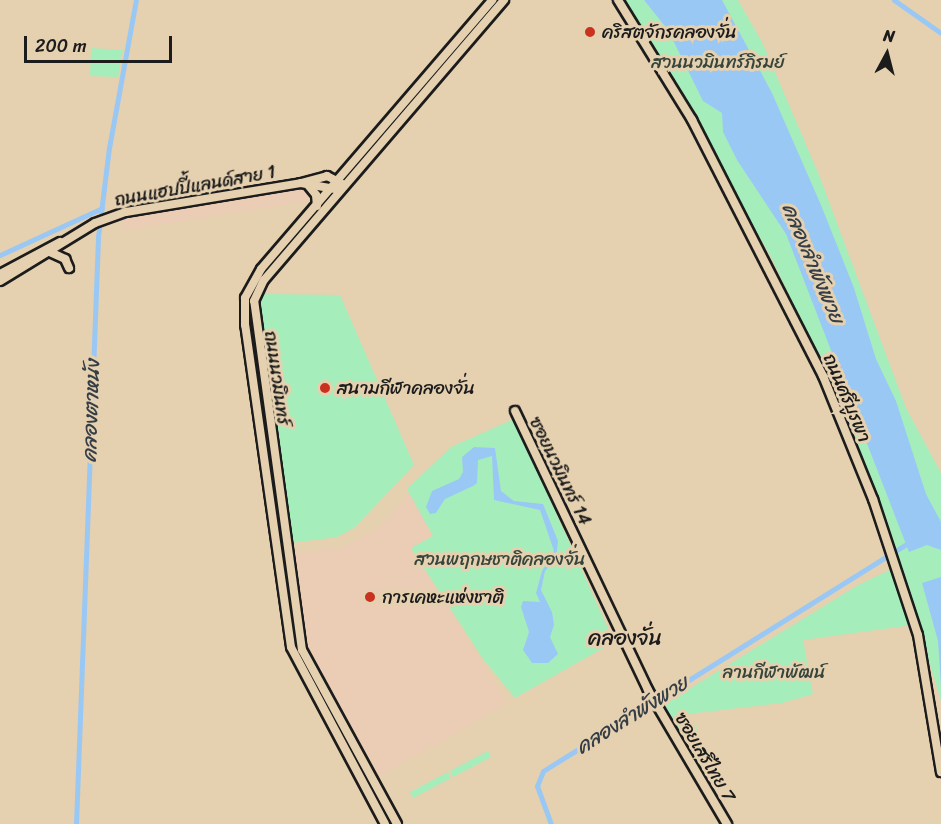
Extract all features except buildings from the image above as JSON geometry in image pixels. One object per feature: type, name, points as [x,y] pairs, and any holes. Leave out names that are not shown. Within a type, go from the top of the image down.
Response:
[{"type":"main road","name":"ถนนนวมินทร์","points":[[385,824],[291,647],[245,325],[245,298],[251,282],[317,206],[339,187],[346,172],[492,0]]},
{"type":"main road","name":"ถนนนวมินทร์","points":[[397,824],[302,650],[254,325],[254,301],[259,286],[339,187],[504,0]]},
{"type":"main road","name":"ถนนศรีบูรพา","points":[[618,0],[692,120],[785,296],[823,376],[888,542],[922,652],[941,772]]},
{"type":"main road","name":"ถนนแฮปปี้แลนด์สาย 1","points":[[0,274],[95,224],[126,212],[304,184],[346,172]]},
{"type":"main road","points":[[327,176],[339,187]]},
{"type":"main road","name":"ถนนแฮปปี้แลนด์สาย 1","points":[[304,184],[339,187]]},
{"type":"main road","points":[[304,184],[316,195],[317,206]]},
{"type":"main road","name":"ถนนแฮปปี้แลนด์สาย 1","points":[[0,281],[38,255],[50,252],[64,241]]},
{"type":"main road","points":[[50,252],[65,259],[69,268]]},
{"type":"main road","name":"ซอยนวมินทร์ 14","points":[[515,411],[657,706]]},
{"type":"main road","name":"ซอยเสรีไทย 7","points":[[657,706],[727,824]]},
{"type":"shaded area","points":[[304,188],[309,201],[122,231],[121,220],[133,214]]},
{"type":"shaded area","name":"การเคหะแห่งชาติ","points":[[410,493],[433,537],[411,548],[507,702],[453,736],[377,776],[307,650],[292,554],[345,546],[380,527]]},
{"type":"green space","name":"สวนนวมินทร์ภิรมย์","points":[[623,0],[738,0],[763,44],[819,175],[906,408],[941,473],[941,701],[892,536],[849,423],[772,259]]},
{"type":"green space","points":[[91,48],[123,50],[118,77],[90,76]]},
{"type":"green space","name":"สนามกีฬาคลองจั่น","points":[[260,294],[340,295],[414,465],[354,528],[337,537],[291,543],[259,311]]},
{"type":"green space","name":"สวนพฤกษชาติคลองจั่น","points":[[514,419],[614,642],[515,698],[483,659],[411,548],[433,536],[407,489],[451,447]]},
{"type":"green space","name":"ลานกีฬาพัฒน์","points":[[894,568],[913,625],[803,640],[813,694],[782,703],[688,714],[688,722],[696,725],[699,739],[680,740],[663,705],[858,585]]},
{"type":"green space","points":[[488,751],[491,757],[453,777],[450,771]]},
{"type":"green space","points":[[448,772],[451,778],[413,798],[410,792]]},
{"type":"water","points":[[644,0],[722,0],[772,93],[821,205],[854,288],[876,359],[896,401],[926,494],[941,522],[941,550],[927,545],[909,552],[786,234],[737,160],[723,132],[722,113],[703,101],[668,30]]},
{"type":"water","points":[[474,447],[495,448],[501,491],[514,501],[543,504],[558,541],[556,559],[545,571],[541,590],[552,612],[554,625],[550,637],[558,654],[548,663],[532,663],[523,650],[529,632],[521,607],[523,601],[540,602],[536,593],[542,571],[554,551],[540,510],[494,500],[492,456],[478,460],[477,483],[445,499],[436,513],[430,514],[426,507],[432,491],[459,479],[463,472],[462,457]]},
{"type":"water","points":[[941,577],[941,686],[938,641],[922,583]]},
{"type":"waterway","name":"คลองตาหนัง","points":[[76,824],[98,237],[109,148],[136,0]]},
{"type":"waterway","points":[[894,0],[941,33]]},
{"type":"waterway","points":[[0,255],[102,208]]},
{"type":"waterway","name":"คลองลำพังพวย","points":[[551,824],[537,786],[543,771],[910,542]]},
{"type":"place","name":"คริสตจักรคลองจั่น","points":[[590,32]]},
{"type":"place","name":"สนามกีฬาคลองจั่น","points":[[325,388]]},
{"type":"place","name":"การเคหะแห่งชาติ","points":[[370,597]]},
{"type":"district","name":"คลองจั่น","points":[[625,638]]}]
